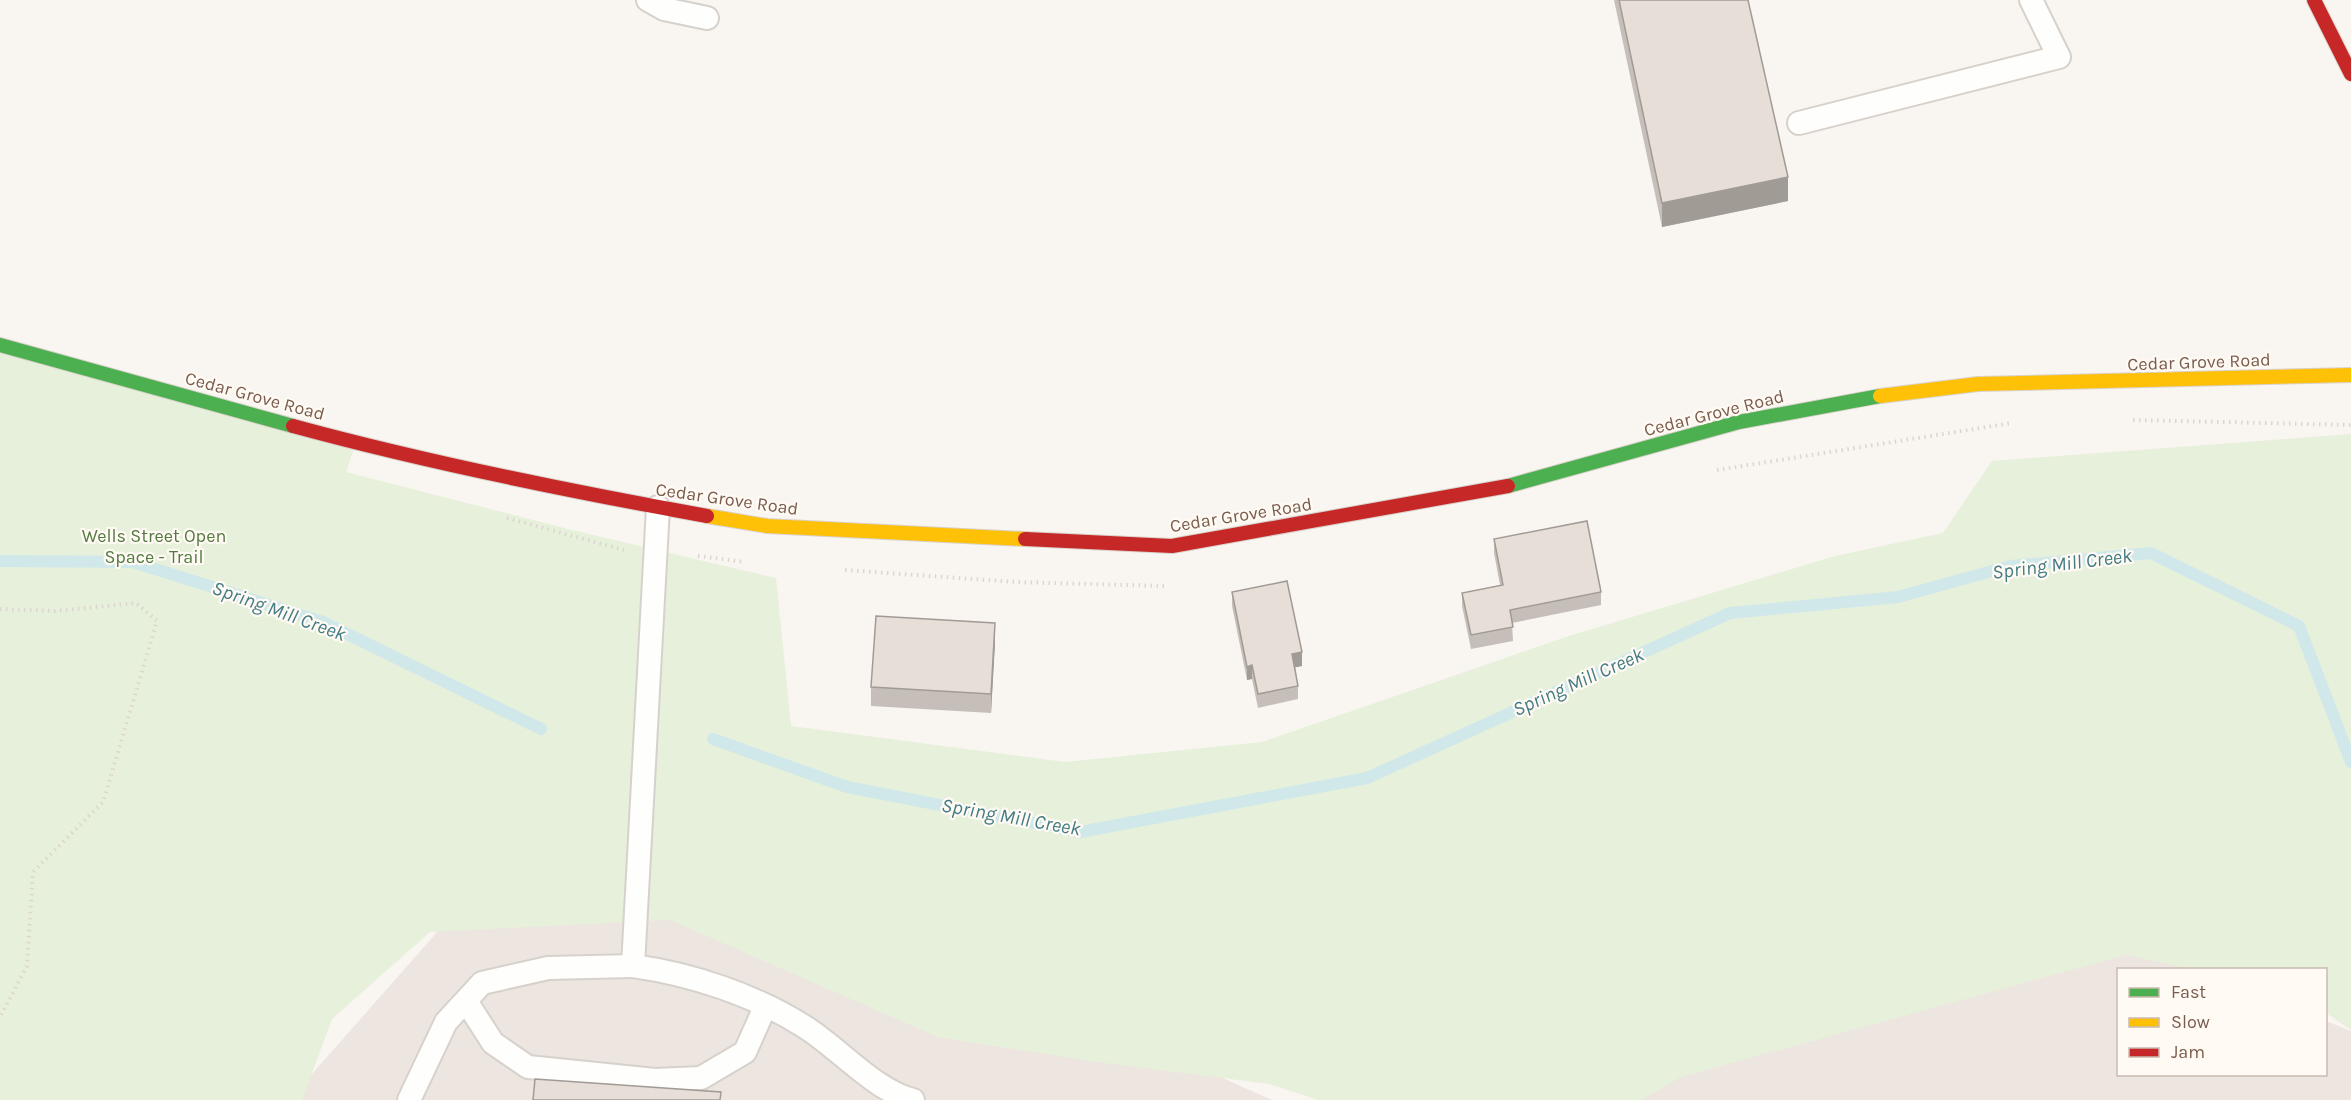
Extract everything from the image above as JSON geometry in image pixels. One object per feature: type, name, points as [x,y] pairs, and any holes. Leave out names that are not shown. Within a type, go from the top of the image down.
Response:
[{"type":"street","points":[[2314,0],[2351,74]]},
{"type":"street","name":"Cedar Grove Road","points":[[0,345],[356,443],[589,495],[767,526],[1172,546],[1510,486],[1739,422],[1860,398],[1978,384],[2102,383],[2351,375]]},
{"type":"lane","points":[[648,0],[664,9],[707,18]]},
{"type":"lane","points":[[1799,123],[2059,57],[2031,0]]},
{"type":"lane","points":[[633,966],[658,507]]},
{"type":"lane","points":[[410,1100],[446,1022],[482,983],[548,968],[633,966],[668,971],[765,1007],[804,1026],[894,1095],[913,1100]]},
{"type":"lane","points":[[466,1000],[494,1043],[528,1067],[655,1080],[701,1078],[745,1052],[765,1007]]},
{"type":"path","points":[[0,609],[55,612],[136,603],[157,621],[103,802],[33,872],[27,966],[0,1017]]},
{"type":"shaded area","points":[[566,786],[1272,1100],[289,1100]]},
{"type":"shaded area","points":[[2141,947],[2194,968],[2117,968],[2117,1076],[2327,1076],[2327,1021],[2351,1031],[2351,1100],[1587,1100]]},
{"type":"green space","name":"Wells Street Open Space - Trail","points":[[0,345],[356,443],[346,472],[568,529],[776,578],[791,726],[1065,762],[1262,742],[1569,636],[1835,556],[1943,533],[1992,461],[2351,434],[2351,1030],[2327,1014],[2327,968],[2186,968],[2126,955],[1681,1077],[1641,1100],[1318,1100],[1269,1084],[1090,1061],[938,1037],[670,920],[430,932],[332,1019],[302,1100],[0,1100]]},
{"type":"building","points":[[1619,0],[1748,0],[1788,177],[1662,203]]},
{"type":"building","points":[[1587,521],[1601,592],[1510,610],[1513,627],[1471,635],[1462,593],[1503,585],[1494,539]]},
{"type":"building","points":[[1287,581],[1302,652],[1292,654],[1298,686],[1258,694],[1252,665],[1247,667],[1232,592]]},
{"type":"building","points":[[876,616],[995,623],[991,694],[871,687]]},
{"type":"building","points":[[535,1079],[721,1092],[720,1100],[533,1100]]},
{"type":"waterway","name":"Spring Mill Creek","points":[[713,739],[847,787],[1080,832],[1367,778],[1730,613],[1898,597],[2010,566],[2151,553],[2299,626],[2351,762]]},
{"type":"waterway","name":"Spring Mill Creek","points":[[0,561],[133,562],[323,622],[541,729]]},
{"type":"traffic: fast","points":[[0,345],[293,426]]},
{"type":"traffic: fast","points":[[1508,486],[1739,422],[1880,396]]},
{"type":"traffic: slow","points":[[1880,396],[1978,384],[2351,375]]},
{"type":"traffic: slow","points":[[707,516],[767,526],[1025,539]]},
{"type":"traffic: jam","points":[[2314,0],[2351,74]]},
{"type":"traffic: jam","points":[[293,426],[499,476],[707,516]]},
{"type":"traffic: jam","points":[[1025,539],[1172,546],[1508,486]]}]
